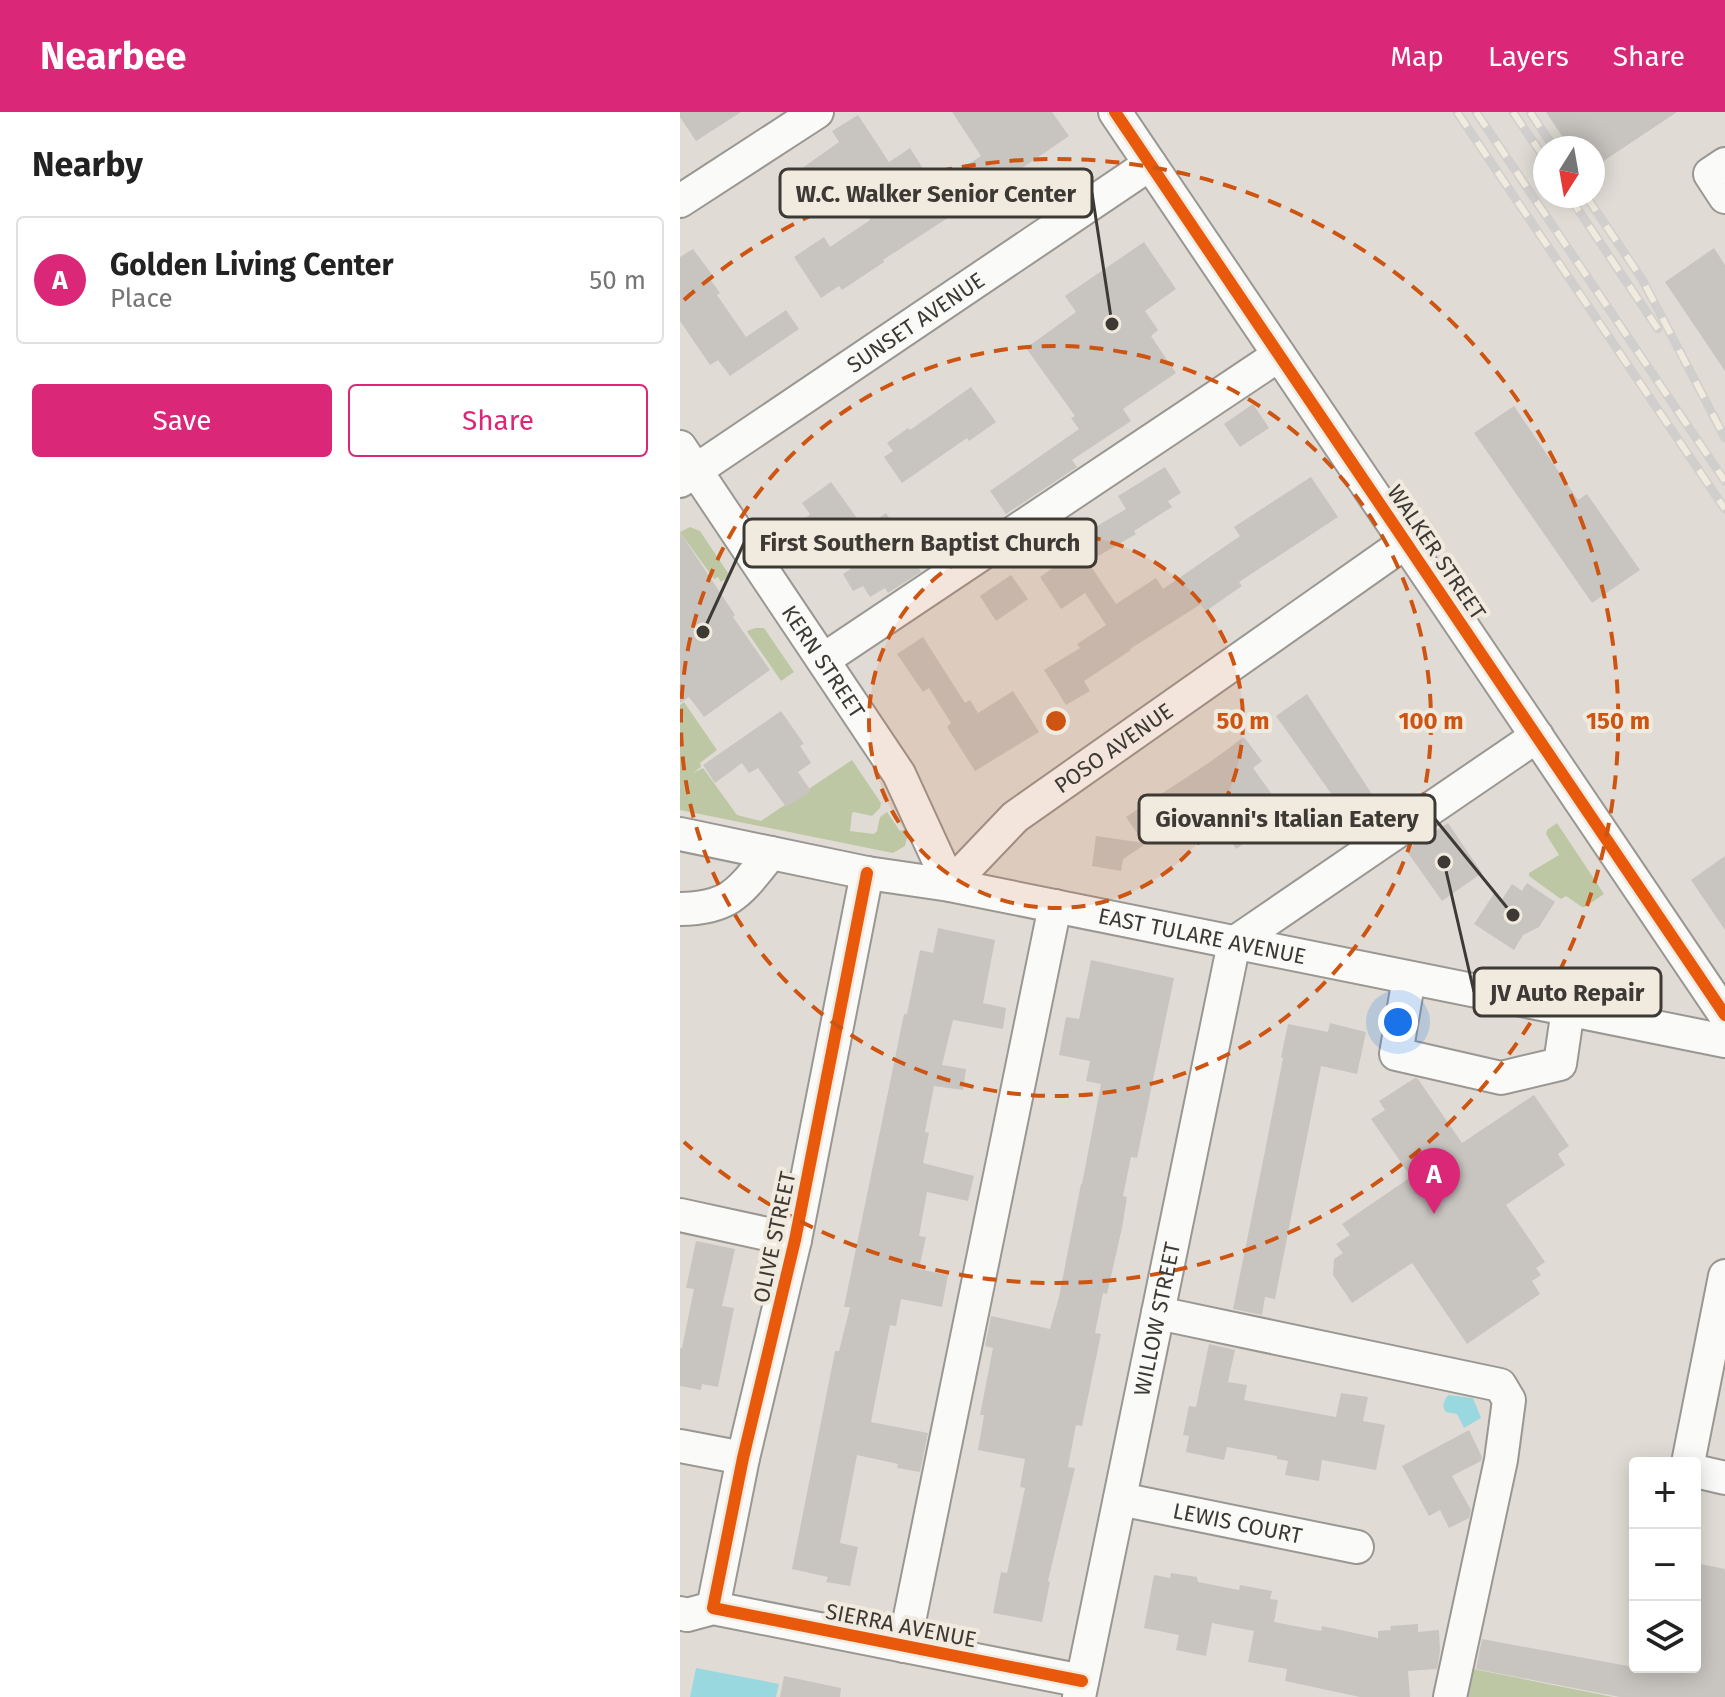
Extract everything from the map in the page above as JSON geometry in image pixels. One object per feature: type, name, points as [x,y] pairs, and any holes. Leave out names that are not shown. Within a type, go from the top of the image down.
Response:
[{"type":"street","points":[[680,201],[817,112]]},
{"type":"street","name":"WALKER STREET","points":[[1115,112],[1725,1015]]},
{"type":"street","name":"SUNSET AVENUE","points":[[685,466],[1150,164]]},
{"type":"street","points":[[1725,164],[1710,174],[1725,197]]},
{"type":"street","points":[[823,660],[1279,355]]},
{"type":"street","name":"KERN STREET","points":[[685,466],[823,660],[899,774],[950,885]]},
{"type":"street","name":"POSO AVENUE","points":[[950,885],[1015,817],[1406,542]]},
{"type":"street","points":[[1234,943],[1537,736]]},
{"type":"street","name":"EAST TULARE AVENUE","points":[[680,834],[867,873],[950,885],[1725,1041]]},
{"type":"street","points":[[680,909],[703,909],[738,894],[771,853]]},
{"type":"street","name":"OLIVE STREET","points":[[713,1608],[743,1458],[795,1240],[867,873]]},
{"type":"street","points":[[904,1646],[1055,906]]},
{"type":"street","name":"WILLOW STREET","points":[[1086,1692],[1120,1499],[1234,943]]},
{"type":"street","points":[[1409,978],[1396,1054],[1501,1078],[1560,1064],[1568,1009]]},
{"type":"street","points":[[680,1215],[795,1240]]},
{"type":"street","points":[[1689,1457],[1725,1276]]},
{"type":"street","points":[[1158,1313],[1500,1385],[1509,1400],[1501,1460],[1450,1697]]},
{"type":"street","points":[[680,1446],[743,1458]]},
{"type":"street","points":[[1701,1472],[1725,1478]]},
{"type":"street","name":"LEWIS COURT","points":[[1120,1499],[1357,1547]]},
{"type":"street","name":"SIERRA AVENUE","points":[[680,1613],[687,1615],[713,1608],[904,1646],[1086,1692]]},
{"type":"green space","points":[[690,527],[700,531],[730,576],[721,582],[718,577],[714,579],[680,532]]},
{"type":"green space","points":[[764,628],[794,672],[781,681],[747,631]]},
{"type":"green space","points":[[684,702],[717,750],[693,773],[703,768],[737,815],[761,821],[852,760],[881,803],[872,816],[852,813],[850,831],[874,834],[880,817],[887,812],[900,831],[906,829],[905,846],[893,853],[680,810],[680,705]]},
{"type":"green space","points":[[1557,823],[1604,894],[1585,907],[1566,896],[1561,899],[1529,876],[1529,873],[1559,855],[1546,834]]},
{"type":"green space","points":[[1468,1668],[1613,1697],[1462,1697]]},
{"type":"water","points":[[1448,1395],[1473,1398],[1481,1418],[1464,1428],[1457,1414],[1444,1410]]},
{"type":"water","points":[[696,1668],[779,1684],[776,1697],[690,1697]]},
{"type":"building","points":[[680,112],[741,112],[696,141],[680,117]]},
{"type":"building","points":[[952,112],[1052,112],[1069,136],[842,290],[839,286],[821,298],[794,257],[824,237],[830,247],[870,220],[840,176],[815,194],[798,171],[839,142],[832,131],[858,115],[889,162],[910,148],[934,186],[981,156]]},
{"type":"building","points":[[1546,112],[1677,112],[1605,160],[1605,136],[1562,136]]},
{"type":"building","points":[[1144,242],[1176,289],[1145,311],[1158,330],[1151,336],[1176,373],[1123,409],[1131,421],[1072,460],[1077,467],[1006,514],[990,491],[1079,429],[1071,418],[1075,416],[1026,348],[1076,312],[1065,296]]},
{"type":"building","points":[[1714,248],[1725,265],[1725,371],[1665,282]]},
{"type":"building","points":[[693,249],[713,276],[710,279],[720,293],[717,295],[746,337],[786,310],[799,329],[730,376],[718,360],[710,365],[680,321],[680,257]]},
{"type":"building","points":[[971,387],[996,422],[902,483],[884,457],[893,451],[887,443]]},
{"type":"building","points":[[1253,404],[1269,428],[1240,447],[1224,424]]},
{"type":"building","points":[[1514,406],[1578,500],[1587,494],[1640,570],[1592,603],[1474,433]]},
{"type":"building","points":[[1165,467],[1181,493],[1168,501],[1172,507],[1134,531],[1136,534],[1088,562],[1116,604],[1156,578],[1163,589],[1240,536],[1234,527],[1311,477],[1338,517],[1239,582],[1242,586],[1206,611],[1201,604],[1130,649],[1084,681],[1090,691],[1066,705],[1044,670],[1080,648],[1077,644],[1106,625],[1085,593],[1061,609],[1040,577],[1054,567],[1038,543],[1064,526],[1073,540],[1126,509],[1118,496]]},
{"type":"building","points":[[831,482],[864,528],[886,513],[902,537],[924,523],[938,545],[914,560],[921,572],[888,593],[885,588],[870,597],[863,586],[853,591],[843,574],[851,569],[826,534],[820,537],[806,518],[810,514],[802,503]]},
{"type":"building","points":[[680,532],[770,670],[704,717],[689,697],[680,703]]},
{"type":"building","points":[[1011,575],[1028,599],[996,621],[980,596]]},
{"type":"building","points":[[923,637],[965,703],[970,700],[978,713],[1013,691],[1039,732],[975,771],[947,727],[951,723],[929,688],[923,692],[897,654]]},
{"type":"building","points":[[1307,694],[1375,799],[1352,813],[1346,802],[1340,806],[1276,716]]},
{"type":"building","points":[[781,711],[804,744],[800,746],[811,763],[798,772],[811,791],[786,807],[758,768],[749,773],[742,763],[715,783],[703,765]]},
{"type":"building","points":[[1244,737],[1262,761],[1253,768],[1285,812],[1236,849],[1206,804],[1123,859],[1121,871],[1092,866],[1096,836],[1144,843],[1126,817]]},
{"type":"building","points":[[1448,823],[1482,873],[1442,901],[1406,850]]},
{"type":"building","points":[[1725,856],[1725,930],[1691,880]]},
{"type":"building","points":[[1527,883],[1555,902],[1539,927],[1523,935],[1514,950],[1474,924],[1495,892],[1501,901],[1512,884],[1522,891]]},
{"type":"building","points":[[938,928],[995,940],[983,1003],[1006,1008],[1003,1029],[953,1020],[942,1065],[966,1069],[963,1090],[934,1086],[925,1132],[929,1133],[923,1163],[974,1176],[968,1201],[927,1192],[919,1236],[926,1237],[919,1269],[948,1275],[942,1307],[901,1299],[896,1326],[890,1325],[871,1422],[928,1433],[920,1472],[857,1455],[840,1543],[858,1547],[850,1586],[826,1582],[828,1577],[792,1569],[835,1351],[839,1351],[850,1307],[844,1307],[904,1014],[907,1014],[920,950],[933,953]]},
{"type":"building","points":[[1091,960],[1174,978],[1137,1158],[1131,1157],[1123,1196],[1127,1197],[1122,1228],[1107,1294],[1103,1293],[1095,1333],[1101,1334],[1082,1426],[1076,1425],[1068,1467],[1075,1468],[1048,1581],[1042,1622],[993,1613],[1001,1572],[1007,1573],[1025,1488],[1020,1487],[1025,1459],[978,1450],[984,1415],[980,1415],[993,1348],[985,1346],[991,1316],[1050,1329],[1059,1297],[1101,1084],[1086,1081],[1090,1061],[1059,1055],[1066,1017],[1079,1019]]},
{"type":"building","points":[[1330,1023],[1366,1032],[1357,1074],[1321,1066],[1275,1299],[1265,1297],[1262,1315],[1233,1309],[1288,1024],[1328,1032]]},
{"type":"building","points":[[1415,1078],[1462,1143],[1534,1095],[1569,1146],[1558,1154],[1565,1165],[1506,1205],[1545,1262],[1536,1268],[1541,1275],[1532,1281],[1540,1294],[1467,1344],[1412,1263],[1352,1303],[1333,1275],[1334,1259],[1343,1253],[1336,1244],[1350,1235],[1342,1224],[1411,1177],[1371,1119],[1385,1110],[1379,1101]]},
{"type":"building","points":[[696,1241],[735,1249],[722,1306],[734,1308],[718,1387],[702,1384],[701,1390],[680,1386],[680,1348],[694,1289],[686,1288]]},
{"type":"building","points":[[1209,1344],[1235,1350],[1228,1382],[1247,1385],[1244,1400],[1336,1417],[1341,1393],[1368,1397],[1363,1421],[1385,1425],[1376,1470],[1322,1460],[1319,1481],[1285,1475],[1288,1461],[1277,1459],[1277,1456],[1227,1447],[1224,1460],[1186,1452],[1189,1436],[1183,1435],[1189,1406],[1196,1407]]},
{"type":"building","points":[[1469,1430],[1482,1457],[1481,1461],[1452,1476],[1471,1510],[1469,1518],[1449,1528],[1440,1510],[1429,1516],[1402,1466]]},
{"type":"building","points":[[1701,1564],[1725,1569],[1725,1697],[1620,1697],[1476,1669],[1482,1639],[1629,1666],[1629,1673],[1701,1673]]},
{"type":"building","points":[[1171,1573],[1197,1577],[1198,1582],[1239,1590],[1240,1585],[1272,1591],[1270,1599],[1278,1600],[1274,1622],[1321,1631],[1322,1626],[1378,1638],[1378,1631],[1391,1630],[1390,1626],[1418,1624],[1418,1632],[1439,1630],[1437,1669],[1408,1671],[1410,1697],[1360,1697],[1285,1681],[1287,1669],[1248,1662],[1254,1631],[1212,1623],[1206,1656],[1176,1650],[1179,1635],[1144,1628],[1154,1575],[1170,1578]]},
{"type":"building","points":[[784,1676],[841,1688],[840,1697],[780,1697]]},
{"type":"railway","points":[[1457,112],[1725,509]]},
{"type":"railway","points":[[1476,112],[1725,481]]},
{"type":"railway","points":[[1513,112],[1533,141]]},
{"type":"railway","points":[[1530,112],[1546,136]]},
{"type":"railway","points":[[1577,208],[1658,329]]},
{"type":"railway","points":[[1594,208],[1642,279],[1725,438]]},
{"type":"cycle path","points":[[1115,112],[1725,1015]]},
{"type":"cycle path","points":[[867,873],[795,1240],[743,1458],[713,1608],[1082,1681]]},
{"type":"place","name":"W.C. Walker Senior Center","points":[[1112,324]]},
{"type":"place","name":"First Southern Baptist Church","points":[[703,632]]},
{"type":"place","name":"JV Auto Repair","points":[[1444,862]]},
{"type":"place","name":"Giovanni's Italian Eatery","points":[[1513,915]]},
{"type":"place","name":"Golden Living Center","points":[[1434,1214]]}]
